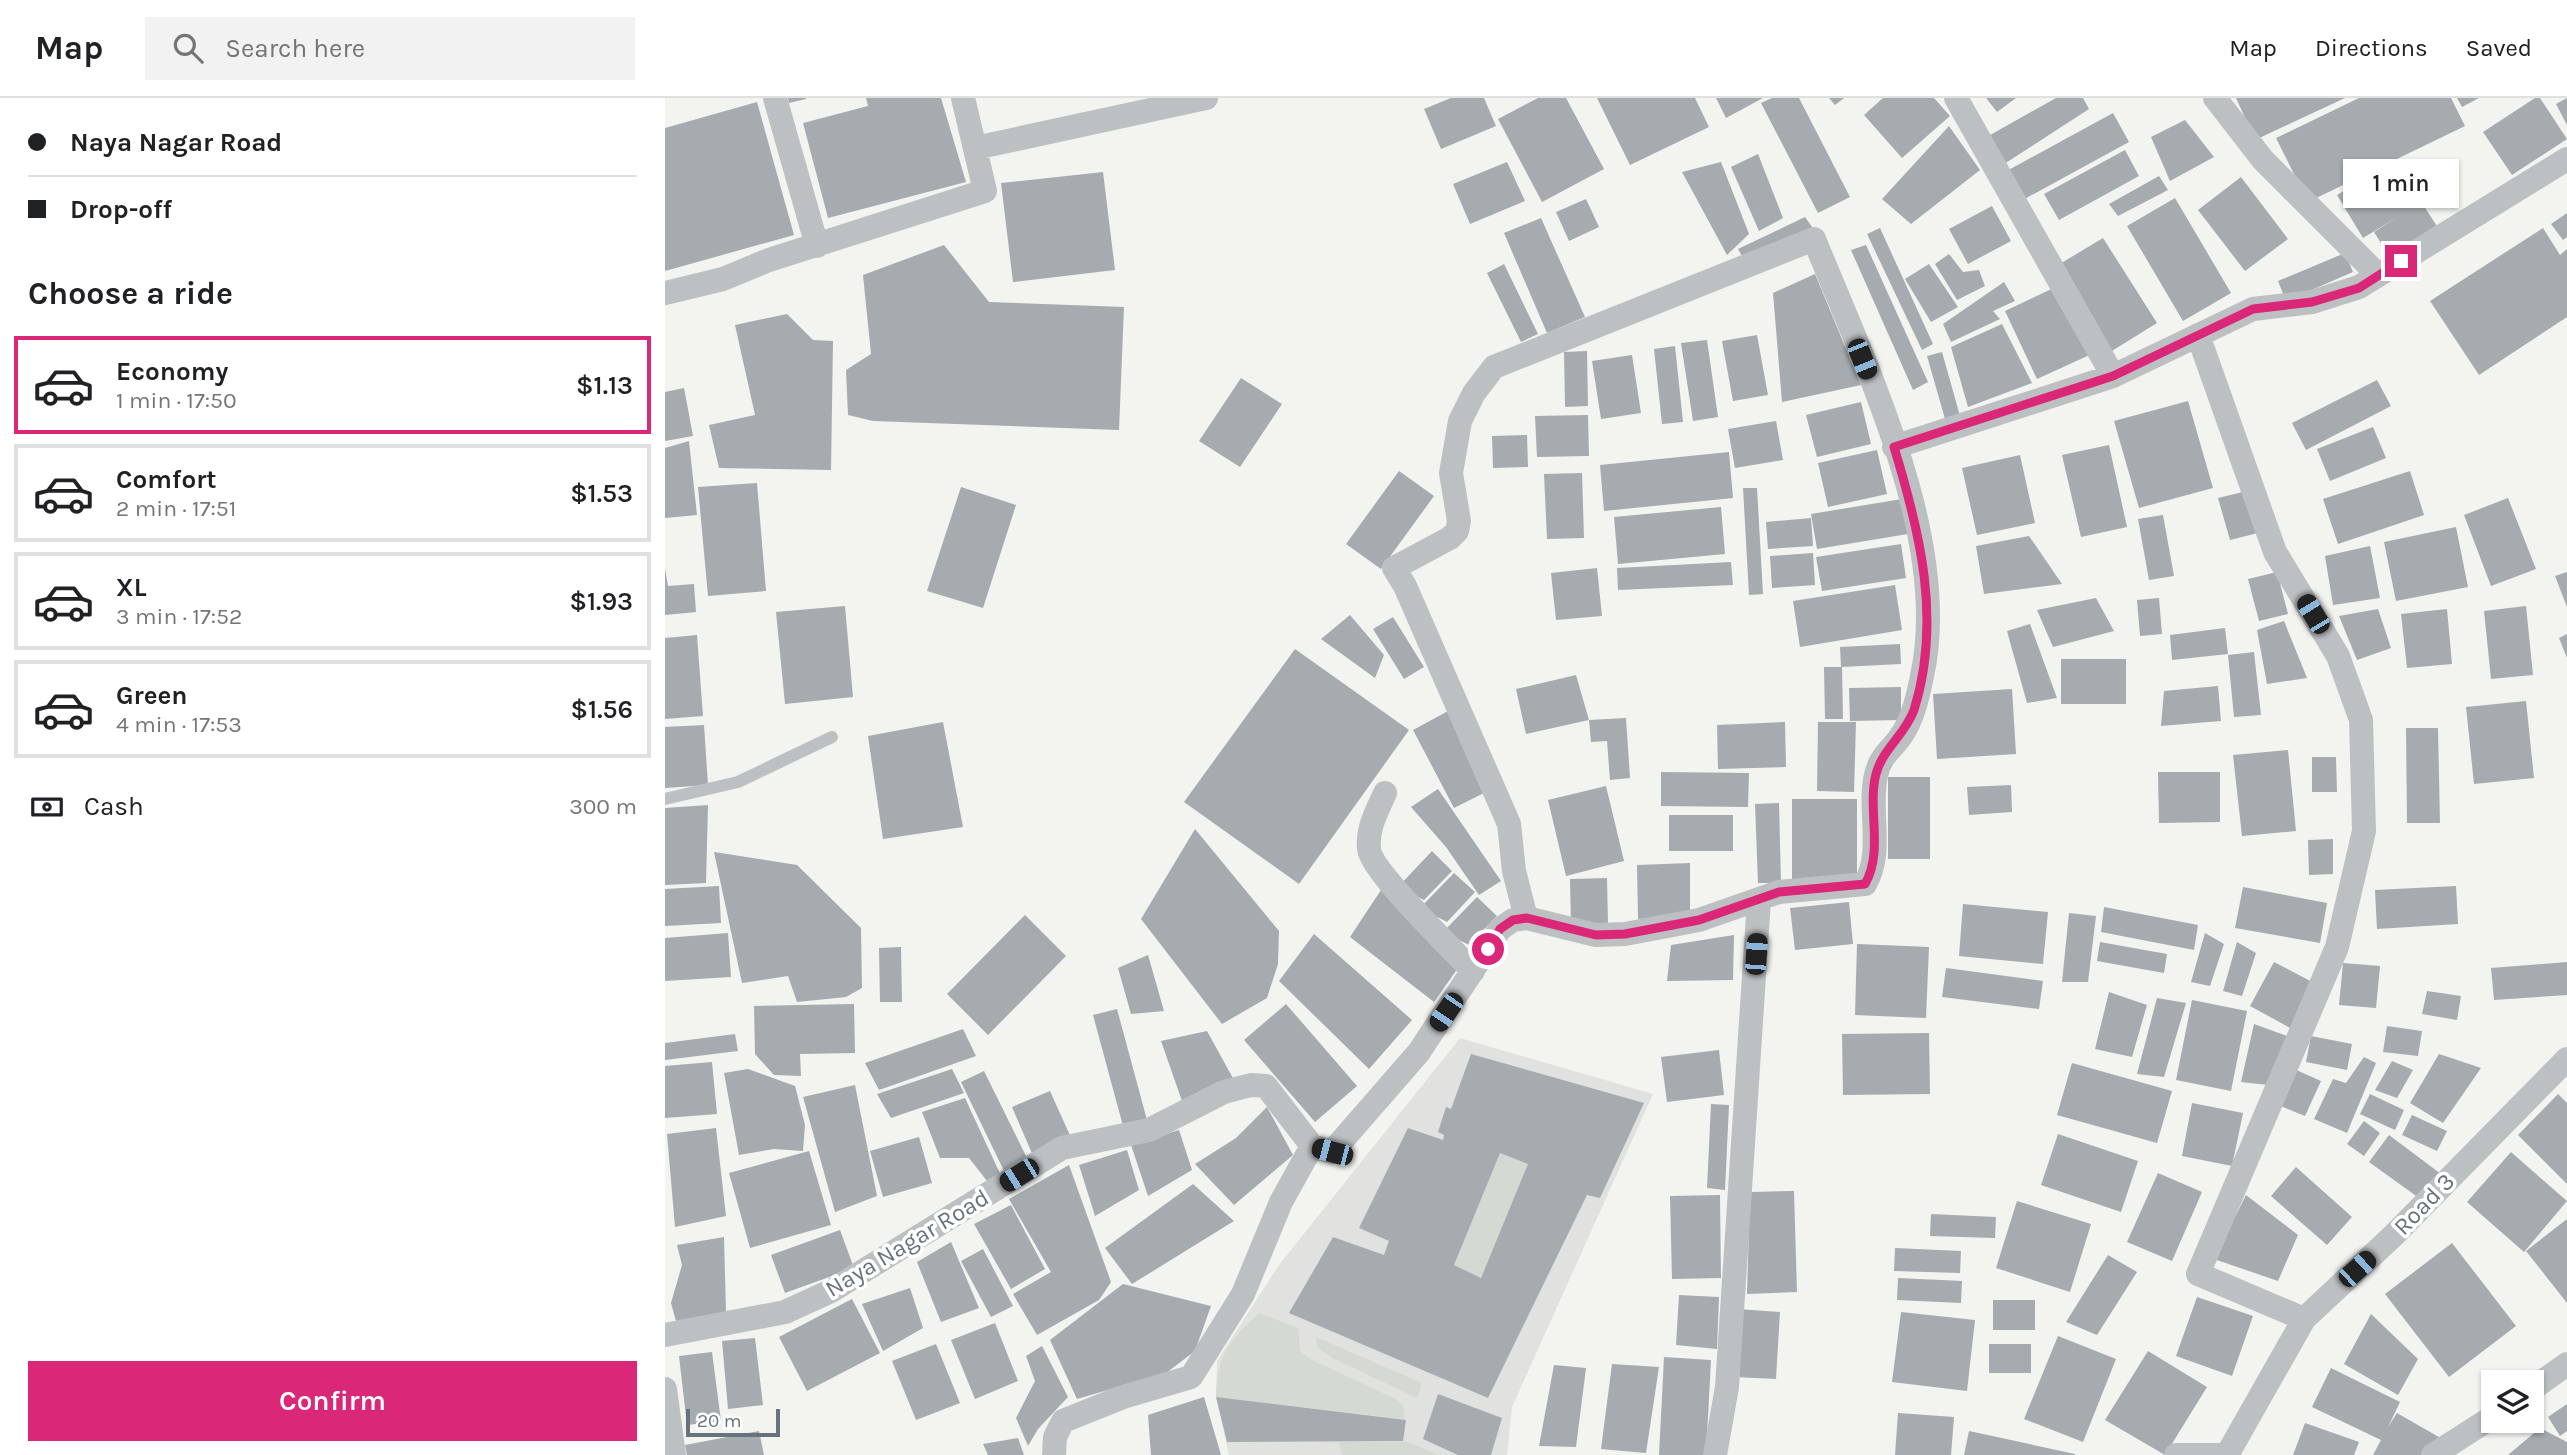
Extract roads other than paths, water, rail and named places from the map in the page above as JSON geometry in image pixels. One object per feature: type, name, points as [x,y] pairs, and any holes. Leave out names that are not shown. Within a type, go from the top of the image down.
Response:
[{"type":"street","points":[[775,98],[817,246]]},
{"type":"street","points":[[665,293],[723,279],[769,260],[985,191],[963,98]]},
{"type":"street","points":[[975,148],[1206,98]]},
{"type":"street","points":[[1956,98],[2113,376]]},
{"type":"street","points":[[2215,98],[2263,160],[2378,275]]},
{"type":"street","points":[[1894,447],[2113,376],[2253,309],[2312,302],[2359,288],[2567,159]]},
{"type":"street","points":[[1054,1455],[1055,1437],[1063,1421],[1123,1397],[1191,1377],[1243,1294],[1281,1202],[1312,1146],[1332,1152],[1419,1052],[1500,929],[1513,920],[1527,918],[1596,935],[1625,934],[1699,920],[1779,892],[1865,884],[1872,872],[1876,774],[1885,751],[1901,736],[1913,711],[1923,673],[1929,612],[1918,528],[1882,407],[1814,239],[1494,368],[1474,393],[1460,421],[1451,473],[1459,521],[1457,531],[1450,538],[1394,568],[1410,597],[1509,824],[1514,871],[1527,918]]},
{"type":"street","points":[[2198,335],[2275,552],[2338,656],[2361,720],[2364,831],[2337,947],[2198,1274],[2304,1319]]},
{"type":"street","points":[[1385,793],[1370,827],[1369,852],[1383,876],[1473,971]]},
{"type":"street","points":[[1715,1455],[1727,1387],[1759,900]]},
{"type":"street","name":"Road 3","points":[[2176,1455],[2227,1455],[2304,1319],[2394,1235],[2567,1059]]},
{"type":"street","name":"Naya Nagar Road","points":[[665,1335],[785,1311],[831,1291],[1062,1149],[1149,1130],[1224,1092],[1251,1085],[1266,1086],[1312,1146]]},
{"type":"street","points":[[2544,1380],[2567,1364]]},
{"type":"street","points":[[665,1389],[674,1455]]},
{"type":"street","points":[[2433,1455],[2481,1424]]},
{"type":"lane","points":[[665,799],[738,782],[832,737]]}]
